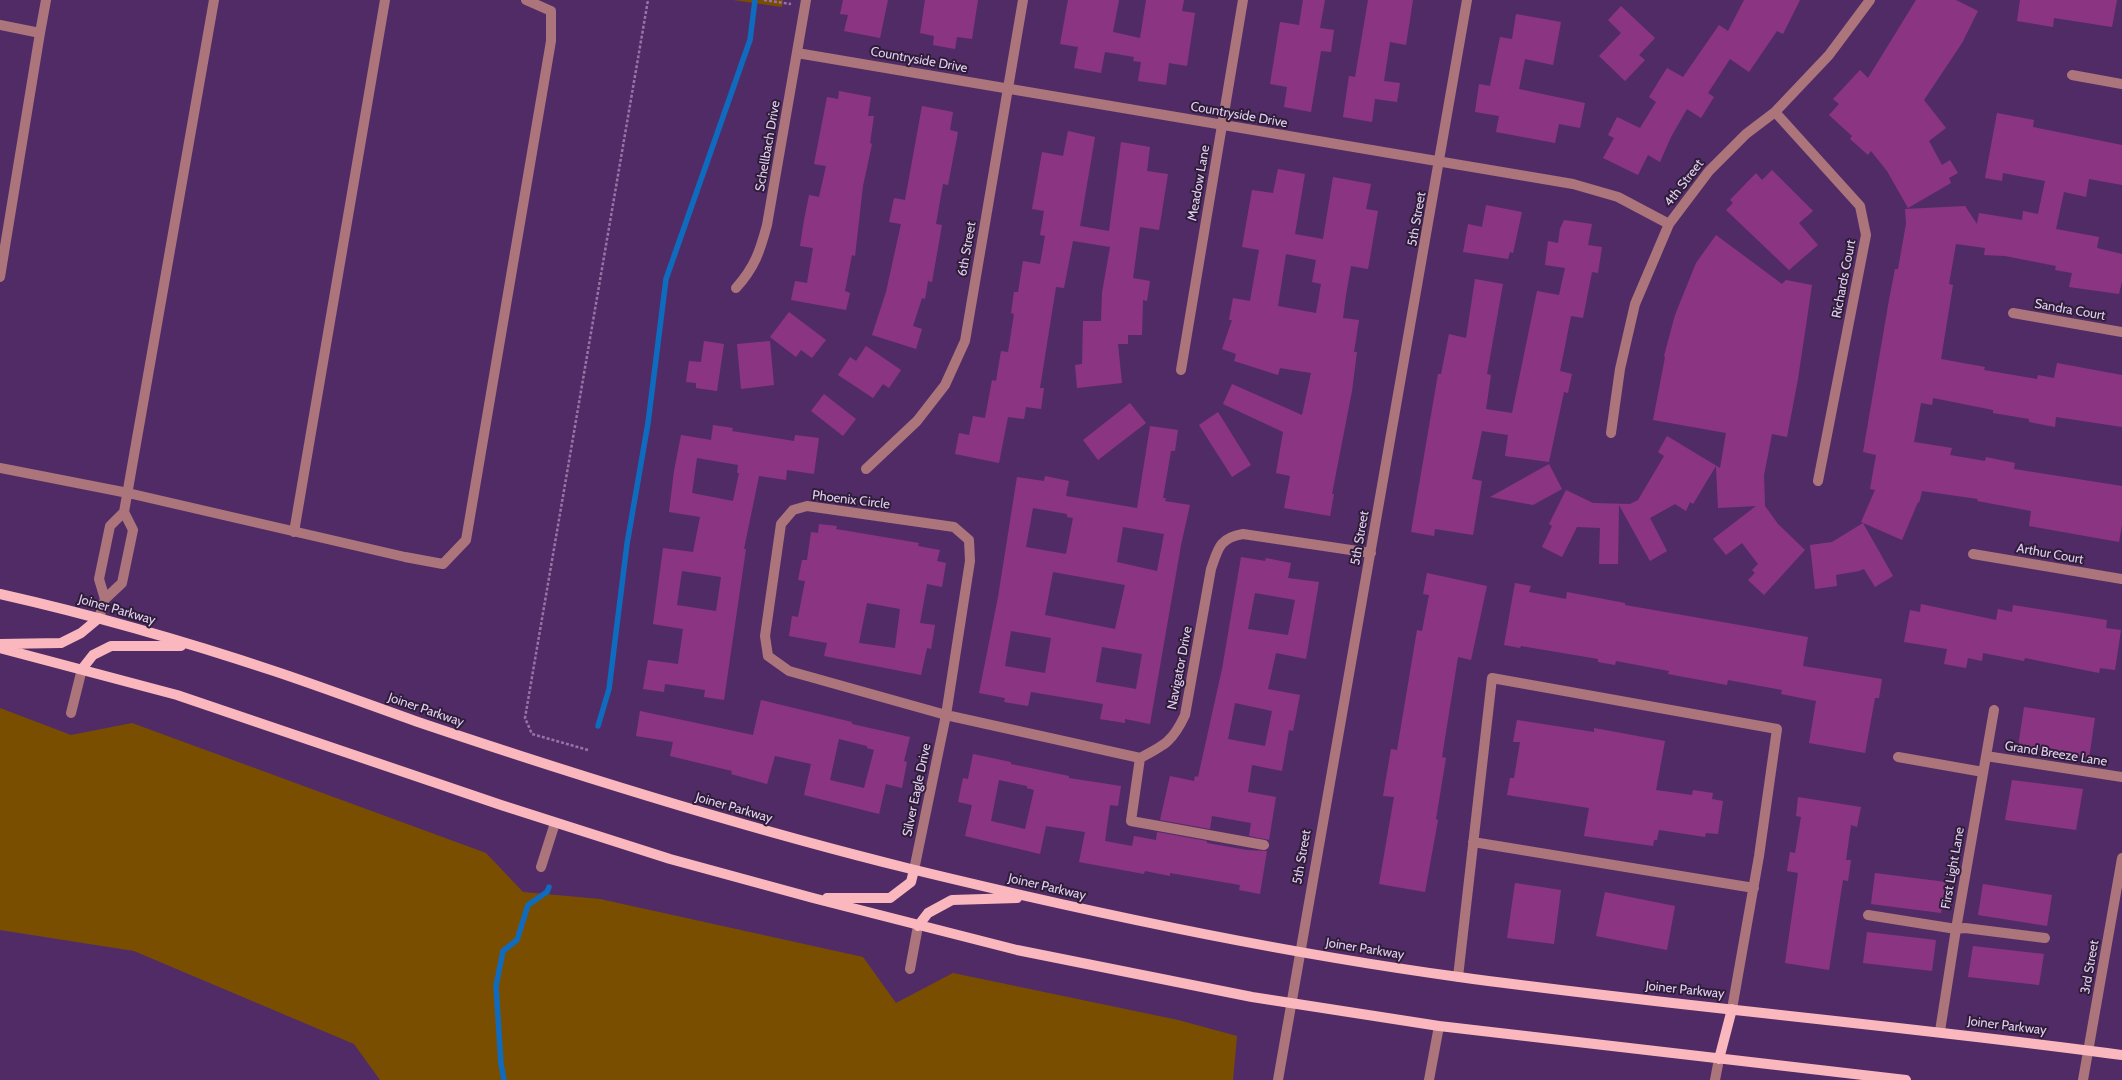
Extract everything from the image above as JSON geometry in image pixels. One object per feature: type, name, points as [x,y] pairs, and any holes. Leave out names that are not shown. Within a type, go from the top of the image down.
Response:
[{"type":"main road","name":"Joiner Parkway","points":[[0,594],[99,618],[194,646],[624,789],[828,848],[914,870],[1134,920],[1300,952],[1458,977],[1940,1031],[2122,1055]]},
{"type":"main road","points":[[0,644],[61,643],[81,633],[99,618]]},
{"type":"main road","points":[[82,669],[93,655],[110,646],[194,646]]},
{"type":"main road","points":[[0,648],[177,695],[555,823],[670,859],[918,926],[1123,972],[1291,1003],[1439,1026],[1906,1080]]},
{"type":"main road","points":[[813,898],[890,898],[911,882],[914,870]]},
{"type":"main road","points":[[918,926],[928,913],[952,900],[1030,897]]},
{"type":"main road","points":[[1719,1059],[1732,1008]]},
{"type":"street","points":[[0,277],[46,0]]},
{"type":"street","points":[[105,599],[99,579],[110,526],[124,512],[128,493],[214,0]]},
{"type":"street","points":[[294,532],[385,0]]},
{"type":"street","points":[[0,468],[128,493],[294,532],[443,564],[466,540],[551,41],[551,11],[526,0]]},
{"type":"street","name":"Schellbach Drive","points":[[736,288],[750,272],[760,254],[768,225],[806,0]]},
{"type":"street","name":"6th Street","points":[[866,469],[917,422],[945,385],[965,341],[1023,0]]},
{"type":"street","name":"Meadow Lane","points":[[1181,370],[1243,0]]},
{"type":"street","name":"5th Street","points":[[1278,1080],[1338,725],[1371,553],[1440,162],[1466,0]]},
{"type":"street","name":"4th Street","points":[[1611,433],[1620,369],[1636,304],[1669,224],[1709,171],[1746,134],[1775,112],[1829,55],[1870,0]]},
{"type":"street","points":[[0,25],[40,34]]},
{"type":"street","name":"Countryside Drive","points":[[797,53],[1573,184],[1618,197],[1669,224]]},
{"type":"street","points":[[2072,75],[2122,84]]},
{"type":"street","name":"Richards Court","points":[[1775,112],[1860,206],[1866,235],[1818,481]]},
{"type":"street","name":"Sandra Court","points":[[2013,313],[2122,332]]},
{"type":"street","name":"Phoenix Circle","points":[[807,506],[954,527],[969,540],[970,561],[946,716],[789,671],[768,656],[765,636],[781,524],[793,510],[807,506]]},
{"type":"street","points":[[99,618],[105,599],[122,583],[133,530],[124,512]]},
{"type":"street","name":"Navigator Drive","points":[[1140,758],[1163,746],[1177,733],[1185,715],[1211,569],[1219,546],[1231,536],[1242,534],[1371,553]]},
{"type":"street","name":"Arthur Court","points":[[1973,554],[2122,579]]},
{"type":"street","points":[[71,713],[82,669]]},
{"type":"street","points":[[1458,977],[1492,678],[1777,729],[1754,888],[1732,1008]]},
{"type":"street","name":"First Light Lane","points":[[1940,1031],[1994,710]]},
{"type":"street","points":[[946,716],[1140,758],[1131,821],[1264,845]]},
{"type":"street","name":"Silver Eagle Drive","points":[[914,870],[946,716]]},
{"type":"street","name":"Grand Breeze Lane","points":[[1986,756],[2122,777]]},
{"type":"street","points":[[1898,757],[1983,772]]},
{"type":"street","points":[[541,867],[555,823]]},
{"type":"street","points":[[1473,842],[1754,888]]},
{"type":"street","name":"3rd Street","points":[[2083,1080],[2122,858]]},
{"type":"street","points":[[1868,915],[1956,929],[1965,928],[2045,938]]},
{"type":"street","points":[[910,969],[918,926]]},
{"type":"street","points":[[1429,1080],[1439,1026]]},
{"type":"street","points":[[1715,1080],[1719,1059]]},
{"type":"path","points":[[588,750],[532,734],[525,718],[648,0]]},
{"type":"path","points":[[764,0],[775,2]]},
{"type":"shaded area","points":[[733,0],[783,0],[782,7]]},
{"type":"shaded area","points":[[0,708],[71,735],[132,723],[486,853],[523,892],[600,899],[863,957],[896,1003],[953,973],[1178,1020],[1237,1036],[1233,1080],[380,1080],[354,1044],[134,951],[0,930]]},
{"type":"building","points":[[843,0],[888,0],[880,38],[844,31],[848,15],[840,14]]},
{"type":"building","points":[[925,0],[978,0],[972,39],[957,37],[955,49],[933,45],[934,36],[920,33]]},
{"type":"building","points":[[1068,0],[1119,0],[1113,32],[1140,38],[1146,0],[1184,0],[1182,11],[1195,13],[1187,66],[1169,63],[1166,85],[1138,81],[1141,62],[1133,61],[1134,57],[1105,52],[1101,73],[1074,68],[1078,47],[1060,44]]},
{"type":"building","points":[[1303,0],[1325,0],[1320,28],[1334,30],[1331,52],[1321,51],[1311,112],[1284,107],[1287,87],[1270,84],[1280,22],[1299,25]]},
{"type":"building","points":[[1368,0],[1413,0],[1406,45],[1390,42],[1384,81],[1400,83],[1397,102],[1375,99],[1372,122],[1343,117],[1349,76],[1355,77]]},
{"type":"building","points":[[1744,0],[1800,0],[1783,34],[1777,31],[1749,72],[1730,59],[1708,93],[1714,97],[1701,118],[1687,109],[1671,137],[1660,162],[1648,155],[1638,175],[1603,158],[1614,138],[1608,135],[1617,117],[1640,128],[1656,102],[1649,97],[1667,68],[1683,77],[1719,25],[1728,31]]},
{"type":"building","points":[[1916,0],[1956,0],[1978,11],[1962,43],[1924,100],[1946,128],[1929,141],[1942,165],[1950,160],[1958,173],[1949,178],[1951,183],[1908,208],[1887,171],[1871,151],[1868,155],[1850,139],[1852,136],[1829,115],[1839,104],[1833,99],[1860,70],[1868,78]]},
{"type":"building","points":[[2020,0],[2117,0],[2112,27],[2054,18],[2053,27],[2017,21]]},
{"type":"building","points":[[1621,6],[1655,38],[1639,55],[1645,60],[1625,81],[1599,56],[1621,33],[1608,20]]},
{"type":"building","points":[[1516,14],[1561,22],[1553,65],[1525,59],[1519,89],[1585,103],[1580,128],[1559,124],[1555,143],[1496,132],[1499,116],[1475,112],[1479,84],[1490,86],[1500,37],[1512,39]]},
{"type":"building","points":[[839,91],[871,97],[868,116],[874,116],[870,143],[872,144],[863,186],[855,256],[852,255],[845,291],[850,293],[846,310],[791,300],[795,281],[807,283],[813,248],[800,246],[804,220],[809,195],[819,197],[826,166],[814,164],[827,97],[838,99]]},
{"type":"building","points":[[922,106],[953,112],[950,130],[958,132],[948,185],[943,184],[936,224],[942,225],[932,282],[928,281],[925,299],[922,298],[913,326],[922,329],[916,349],[872,335],[886,292],[901,224],[889,222],[894,198],[905,200]]},
{"type":"building","points":[[1997,113],[2034,120],[2033,127],[2122,145],[2122,185],[2089,179],[2086,197],[2064,192],[2056,229],[2099,237],[2097,248],[2122,254],[2122,281],[2119,294],[2069,287],[2072,273],[2055,270],[2056,266],[2005,256],[1984,255],[1985,248],[1956,244],[1949,284],[1953,285],[1941,359],[1985,367],[1984,370],[2037,379],[2038,375],[2054,378],[2057,363],[2122,375],[2122,427],[2056,417],[2055,427],[2029,422],[2029,419],[1993,413],[1993,410],[1933,398],[1932,405],[1921,403],[1914,442],[1952,448],[1950,455],[1985,461],[1986,457],[2015,463],[2014,469],[2122,486],[2122,525],[2119,542],[2029,526],[2031,511],[1977,501],[1978,499],[1922,491],[1919,503],[1918,502],[1902,540],[1861,522],[1875,490],[1870,489],[1876,455],[1863,452],[1889,300],[1895,269],[1898,269],[1906,224],[1905,209],[1965,206],[1977,224],[1979,213],[2022,220],[2023,211],[2038,214],[2045,181],[2003,173],[2002,181],[1985,178]]},
{"type":"building","points":[[1068,131],[1095,137],[1080,226],[1109,231],[1121,142],[1150,147],[1147,171],[1168,174],[1159,230],[1140,227],[1133,278],[1150,281],[1147,301],[1143,300],[1142,335],[1128,335],[1128,344],[1118,344],[1122,383],[1077,388],[1075,365],[1082,364],[1083,321],[1101,321],[1102,293],[1110,247],[1073,241],[1064,288],[1056,287],[1040,388],[1044,388],[1041,409],[1026,407],[1024,419],[1008,417],[999,463],[955,454],[959,433],[969,435],[973,416],[985,418],[992,380],[996,381],[1001,351],[1008,352],[1014,314],[1011,313],[1014,292],[1018,292],[1023,261],[1040,264],[1045,236],[1040,235],[1044,211],[1032,209],[1042,152],[1063,156]]},
{"type":"building","points":[[1278,169],[1305,174],[1295,234],[1323,239],[1333,177],[1371,184],[1366,209],[1378,211],[1368,269],[1351,266],[1346,295],[1343,318],[1359,320],[1354,352],[1357,352],[1352,391],[1332,494],[1334,494],[1330,516],[1284,508],[1290,476],[1276,473],[1283,432],[1223,404],[1232,384],[1302,415],[1311,373],[1280,368],[1278,375],[1234,361],[1236,354],[1222,349],[1232,320],[1229,320],[1233,298],[1250,301],[1259,250],[1242,247],[1252,190],[1273,193]],"holes":[[[1286,254],[1316,260],[1312,282],[1321,284],[1316,313],[1278,306]]]},
{"type":"building","points":[[1772,170],[1813,211],[1799,223],[1818,245],[1789,270],[1726,210],[1733,203],[1730,200],[1756,173],[1762,180]]},
{"type":"building","points":[[1486,205],[1522,212],[1513,253],[1510,252],[1508,259],[1463,252],[1468,224],[1482,227]]},
{"type":"building","points":[[1564,220],[1592,224],[1588,245],[1602,247],[1598,273],[1592,272],[1583,318],[1571,316],[1560,371],[1572,374],[1568,393],[1564,392],[1549,462],[1505,456],[1508,435],[1482,431],[1472,479],[1482,481],[1473,535],[1435,529],[1434,536],[1411,532],[1438,374],[1441,374],[1449,334],[1466,338],[1475,279],[1503,284],[1487,374],[1491,375],[1486,409],[1512,413],[1537,291],[1559,295],[1565,268],[1545,265],[1548,241],[1558,243],[1560,229]]},
{"type":"building","points":[[1716,235],[1782,284],[1786,280],[1812,285],[1798,379],[1787,437],[1772,434],[1764,475],[1765,506],[1778,524],[1805,550],[1764,595],[1748,580],[1755,573],[1752,570],[1758,564],[1742,543],[1726,555],[1713,539],[1756,506],[1718,508],[1716,466],[1693,504],[1690,502],[1686,511],[1675,504],[1650,518],[1667,551],[1650,561],[1619,505],[1618,564],[1599,564],[1600,528],[1577,527],[1562,557],[1542,547],[1552,526],[1549,524],[1566,490],[1593,503],[1630,504],[1638,500],[1664,456],[1658,452],[1667,436],[1720,468],[1726,433],[1653,420],[1664,356],[1675,315],[1696,263]]},
{"type":"building","points":[[789,312],[826,340],[812,358],[801,350],[796,357],[770,337]]},
{"type":"building","points":[[704,341],[724,344],[717,391],[696,388],[696,383],[686,382],[689,361],[701,362]]},
{"type":"building","points":[[770,341],[774,385],[741,389],[737,344]]},
{"type":"building","points":[[866,346],[901,370],[889,388],[883,384],[873,398],[838,375],[850,357],[856,361]]},
{"type":"building","points":[[824,394],[856,419],[843,436],[811,411]]},
{"type":"building","points":[[1130,403],[1146,423],[1098,460],[1083,440]]},
{"type":"building","points":[[1218,412],[1251,465],[1232,477],[1199,425]]},
{"type":"building","points":[[713,425],[733,428],[732,431],[794,441],[795,435],[819,438],[814,474],[787,470],[786,480],[759,476],[744,549],[746,549],[724,700],[704,697],[705,690],[665,684],[664,692],[643,689],[648,660],[678,664],[683,629],[653,624],[663,548],[693,552],[700,517],[669,512],[674,471],[681,435],[711,440]],"holes":[[[697,458],[738,465],[737,473],[739,473],[733,501],[692,493]],[[682,571],[721,577],[716,611],[677,605]]]},
{"type":"building","points":[[1150,426],[1178,430],[1175,451],[1171,451],[1163,498],[1166,498],[1165,501],[1190,505],[1181,545],[1150,724],[1125,719],[1125,723],[1100,719],[1103,704],[1031,692],[1028,706],[1004,702],[1005,698],[979,693],[998,597],[1017,477],[1044,481],[1045,476],[1069,481],[1066,496],[1137,508]],"holes":[[[1033,508],[1067,514],[1067,517],[1073,518],[1066,554],[1026,547]],[[1123,527],[1164,534],[1157,571],[1117,562]],[[1053,572],[1125,585],[1115,629],[1045,615]],[[1011,631],[1051,638],[1045,673],[1005,666]],[[1102,647],[1142,654],[1136,689],[1096,682]]]},
{"type":"building","points":[[1549,464],[1562,489],[1533,505],[1490,497]]},
{"type":"building","points":[[1863,523],[1893,576],[1875,587],[1864,569],[1836,575],[1837,586],[1815,589],[1810,545],[1832,542]]},
{"type":"building","points":[[819,524],[837,526],[836,529],[919,543],[918,546],[940,550],[937,561],[946,563],[942,587],[927,584],[920,623],[935,625],[931,649],[927,648],[921,675],[824,656],[827,643],[789,636],[792,616],[798,617],[805,581],[798,580],[802,560],[807,560],[811,532],[818,533]],"holes":[[[867,603],[900,609],[895,648],[859,643]]]},
{"type":"building","points":[[1241,557],[1265,561],[1266,558],[1291,563],[1288,578],[1319,582],[1306,659],[1276,653],[1268,689],[1300,695],[1293,731],[1289,730],[1282,771],[1252,765],[1248,792],[1276,797],[1269,840],[1249,836],[1251,823],[1212,816],[1210,829],[1160,820],[1170,776],[1194,781],[1195,776],[1198,777],[1222,669]],"holes":[[[1255,593],[1295,600],[1288,635],[1248,629]],[[1235,703],[1272,711],[1265,746],[1228,739]]]},
{"type":"building","points":[[1427,573],[1487,586],[1471,660],[1458,657],[1442,757],[1446,758],[1436,819],[1438,820],[1425,892],[1379,884],[1394,797],[1383,796],[1391,749],[1397,750],[1417,630],[1422,631],[1429,595],[1423,594]]},
{"type":"building","points":[[1515,583],[1531,586],[1529,592],[1566,599],[1567,592],[1625,603],[1625,605],[1808,637],[1803,666],[1882,679],[1879,698],[1875,698],[1865,753],[1809,743],[1816,701],[1781,694],[1782,690],[1728,680],[1727,685],[1668,674],[1669,671],[1616,661],[1615,665],[1598,662],[1598,659],[1521,646],[1520,648],[1504,645]]},
{"type":"building","points":[[1921,604],[1996,620],[1998,609],[2012,612],[2013,605],[2107,620],[2106,628],[2121,630],[2115,670],[2100,668],[2099,673],[2025,658],[2024,661],[1983,653],[1982,661],[1968,658],[1966,668],[1944,664],[1947,649],[1904,642],[1910,610],[1920,612]]},
{"type":"building","points":[[761,700],[852,722],[852,724],[910,737],[904,761],[907,762],[902,788],[886,784],[879,814],[804,795],[811,764],[775,756],[767,784],[731,774],[732,771],[670,756],[673,742],[636,736],[640,711],[753,735]],"holes":[[[839,739],[867,746],[867,748],[874,750],[864,788],[830,780]]]},
{"type":"building","points":[[2024,707],[2095,718],[2089,758],[2018,747]]},
{"type":"building","points":[[1517,720],[1594,732],[1594,728],[1665,741],[1656,790],[1692,795],[1693,790],[1713,793],[1712,799],[1723,801],[1718,834],[1706,833],[1705,837],[1659,830],[1657,840],[1654,840],[1653,846],[1584,836],[1589,808],[1507,795],[1510,778],[1514,778],[1520,742],[1513,742]]},
{"type":"building","points":[[973,754],[1011,762],[1011,764],[1069,776],[1069,778],[1121,786],[1118,806],[1110,805],[1105,841],[1132,846],[1134,836],[1156,840],[1157,832],[1247,850],[1267,851],[1260,894],[1239,890],[1240,885],[1170,873],[1170,876],[1145,871],[1144,874],[1079,862],[1085,832],[1046,826],[1040,854],[965,836],[972,805],[958,802],[963,778],[968,779]],"holes":[[[999,780],[1027,786],[1027,788],[1034,790],[1025,829],[991,821]]]},
{"type":"building","points":[[2012,780],[2083,789],[2076,830],[2005,820]]},
{"type":"building","points":[[1798,797],[1861,807],[1857,827],[1851,825],[1846,860],[1851,860],[1848,881],[1843,880],[1829,970],[1785,963],[1798,873],[1787,871],[1790,852],[1795,853],[1801,817],[1796,816]]},
{"type":"building","points":[[1875,873],[1946,882],[1941,913],[1871,904]]},
{"type":"building","points":[[1515,883],[1561,890],[1554,944],[1507,938]]},
{"type":"building","points":[[1983,884],[2052,895],[2047,926],[1978,915]]},
{"type":"building","points":[[1605,892],[1675,906],[1667,950],[1596,936]]},
{"type":"building","points":[[1867,932],[1936,940],[1932,971],[1863,963]]},
{"type":"building","points":[[1973,946],[2044,954],[2039,985],[1968,977]]},
{"type":"waterway","points":[[598,726],[609,689],[627,544],[648,423],[666,279],[750,40],[755,0]]},
{"type":"waterway","points":[[504,1080],[501,1064],[496,986],[503,951],[517,940],[528,905],[547,892],[549,887]]}]
